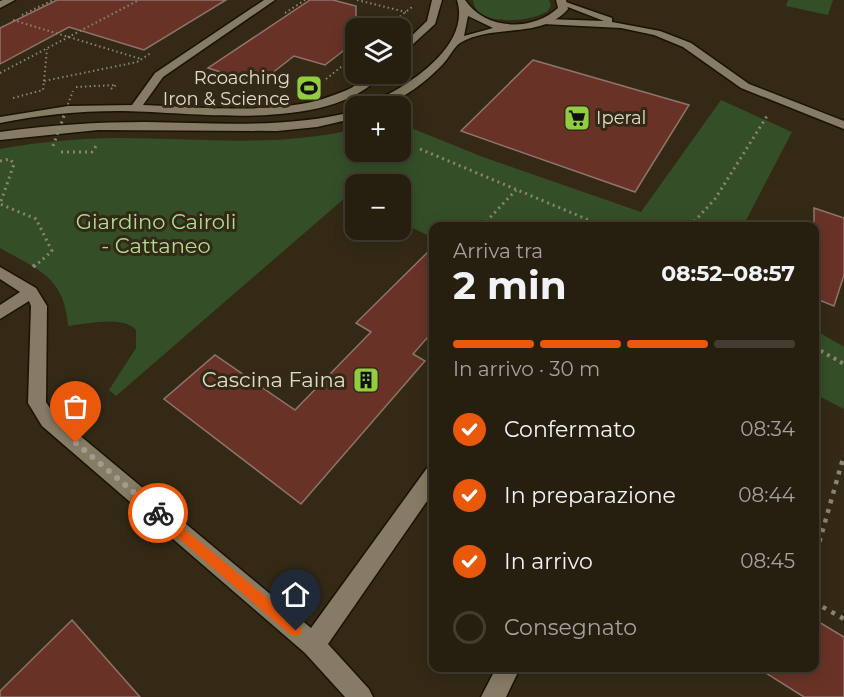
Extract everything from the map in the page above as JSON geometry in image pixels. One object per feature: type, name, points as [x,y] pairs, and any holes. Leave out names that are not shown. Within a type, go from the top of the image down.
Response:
[{"type":"street","points":[[0,5],[10,0]]},
{"type":"street","points":[[135,108],[159,75],[270,0]]},
{"type":"street","points":[[411,42],[432,22],[437,0]]},
{"type":"street","points":[[546,22],[563,9],[562,1],[621,25],[679,41],[739,82],[783,102],[844,125]]},
{"type":"street","points":[[462,4],[483,21],[508,26]]},
{"type":"street","points":[[457,41],[462,4]]},
{"type":"street","points":[[396,96],[419,80],[457,41],[508,26],[546,22],[621,25]]},
{"type":"street","points":[[0,120],[48,112],[135,108],[259,111],[296,108],[340,97],[364,84]]},
{"type":"street","points":[[0,136],[77,126],[284,127],[345,117]]},
{"type":"street","points":[[0,314],[16,282],[36,298],[40,311],[37,403],[48,420],[313,645],[361,697]]},
{"type":"street","points":[[313,645],[429,481]]},
{"type":"street","points":[[493,697],[506,672]]},
{"type":"path","points":[[6,23],[53,0]]},
{"type":"path","points":[[0,73],[139,0]]},
{"type":"path","points":[[357,0],[406,12],[398,18]]},
{"type":"path","points":[[13,20],[142,59]]},
{"type":"path","points":[[44,90],[47,50]]},
{"type":"path","points":[[44,81],[137,62]]},
{"type":"path","points":[[325,81],[345,64]]},
{"type":"path","points":[[53,146],[73,91]]},
{"type":"path","points":[[694,222],[716,199],[764,118],[783,102]]},
{"type":"path","points":[[420,149],[593,222]]},
{"type":"path","points":[[0,161],[10,159],[14,164],[0,204],[36,219],[52,251],[16,282]]},
{"type":"path","points":[[486,222],[516,190]]},
{"type":"path","points":[[819,350],[844,364]]},
{"type":"path","points":[[819,543],[844,455]]},
{"type":"path","points":[[819,605],[844,619]]},
{"type":"green space","points":[[473,0],[549,0],[551,5],[548,11],[540,15],[518,20],[505,20],[483,15],[476,9]]},
{"type":"green space","points":[[788,0],[833,0],[828,15],[786,6]]},
{"type":"green space","name":"Giardino Cairoli - Cattaneo","points":[[721,100],[792,132],[745,222],[429,222],[429,236],[411,227],[411,174],[345,174],[345,198],[116,396],[109,390],[136,348],[136,330],[130,325],[114,322],[68,326],[66,309],[55,285],[37,269],[0,248],[0,149],[29,144],[103,138],[237,141],[296,138],[345,131],[345,162],[411,162],[411,128],[483,157],[641,212]]},
{"type":"green space","points":[[819,332],[844,347],[844,409],[819,396]]},
{"type":"building","points":[[57,0],[226,0],[144,50],[69,27],[0,64],[0,28]]},
{"type":"building","points":[[310,0],[333,0],[356,6],[356,18],[345,18],[345,50],[325,65],[294,56],[258,84],[208,68]]},
{"type":"building","name":"Iperal","points":[[533,60],[689,105],[635,192],[461,131]]},
{"type":"building","points":[[814,208],[844,218],[844,275],[834,306],[819,300],[819,222],[814,222]]},
{"type":"building","name":"Cascina Faina","points":[[429,251],[429,336],[413,354],[425,361],[301,504],[164,399],[215,355],[295,410],[371,332],[356,323]]},
{"type":"building","points":[[72,620],[140,697],[0,697],[0,691]]},
{"type":"building","points":[[819,622],[844,637],[844,697],[804,697],[764,672],[819,672]]},
{"type":"way so far","points":[[76,443],[158,513]]},
{"type":"place","name":"Rcoaching Iron & Science","points":[[309,88]]},
{"type":"place","name":"Iperal","points":[[577,118]]},
{"type":"place","name":"Cascina Faina","points":[[366,380]]},
{"type":"route","points":[[158,513],[296,631]]}]
